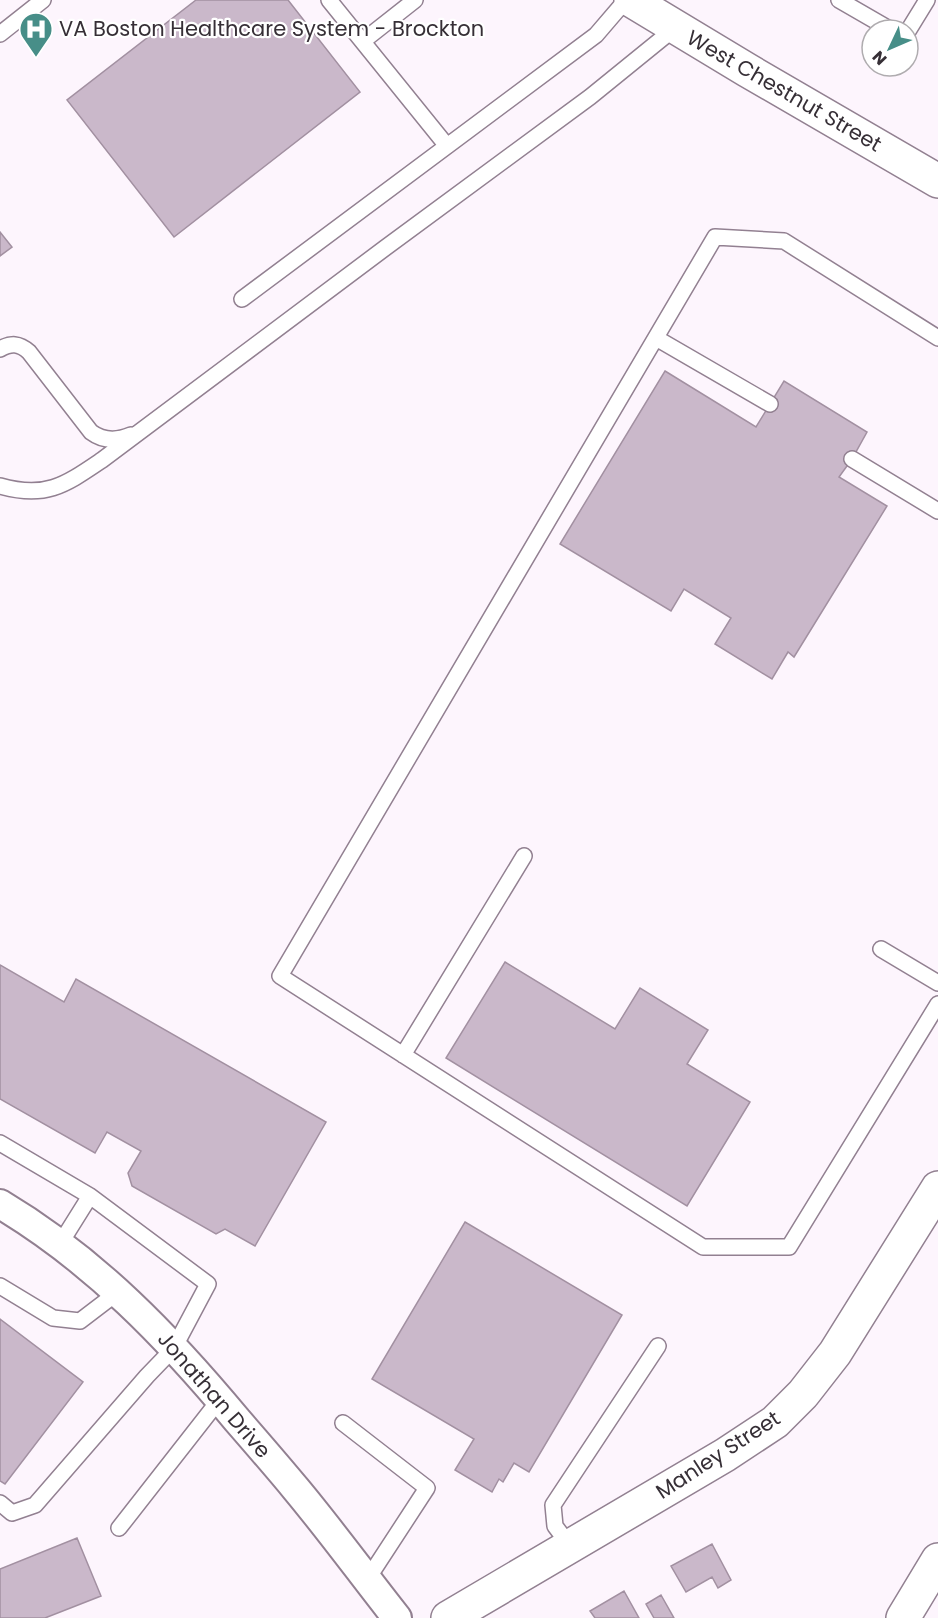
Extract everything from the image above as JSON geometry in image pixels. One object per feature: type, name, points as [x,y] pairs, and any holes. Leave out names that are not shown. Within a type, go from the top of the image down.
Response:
[{"type":"main road","name":"West Chestnut Street","points":[[631,0],[938,181]]},
{"type":"main road","name":"Manley Street","points":[[448,1618],[759,1434],[775,1422],[794,1404],[835,1353],[938,1188]]},
{"type":"main road","points":[[903,1618],[938,1560]]},
{"type":"street","name":"Jonathan Drive","points":[[0,1204],[60,1244],[118,1292],[174,1348],[296,1489],[397,1618]]},
{"type":"lane","points":[[0,34],[43,0]]},
{"type":"lane","points":[[329,0],[447,146]]},
{"type":"lane","points":[[363,41],[415,0]]},
{"type":"lane","points":[[242,299],[596,35],[626,0]]},
{"type":"lane","points":[[839,0],[870,18]]},
{"type":"lane","points":[[916,18],[927,0]]},
{"type":"lane","points":[[0,486],[26,492],[44,491],[72,480],[590,98],[675,28]]},
{"type":"lane","points":[[938,338],[784,241],[715,237],[280,976],[703,1247],[789,1247],[938,1004]]},
{"type":"lane","points":[[656,338],[770,404]]},
{"type":"lane","points":[[0,349],[13,344],[29,352],[95,435],[114,440],[142,429]]},
{"type":"lane","points":[[852,459],[938,511]]},
{"type":"lane","points":[[404,1055],[524,856]]},
{"type":"lane","points":[[881,949],[938,983]]},
{"type":"lane","points":[[0,1143],[90,1196],[208,1284],[174,1348],[36,1505],[12,1513],[0,1503]]},
{"type":"lane","points":[[60,1244],[90,1196]]},
{"type":"lane","points":[[0,1286],[53,1318],[80,1321],[118,1292]]},
{"type":"lane","points":[[570,1546],[555,1526],[553,1505],[658,1346]]},
{"type":"lane","points":[[118,1528],[220,1399]]},
{"type":"lane","points":[[343,1423],[427,1488],[367,1580]]},
{"type":"building","points":[[196,0],[288,0],[360,92],[174,237],[67,100]]},
{"type":"building","points":[[0,232],[12,247],[0,256]]},
{"type":"building","points":[[665,371],[756,427],[784,381],[867,432],[839,477],[887,506],[794,657],[788,652],[772,679],[715,644],[731,618],[684,589],[671,611],[560,544]]},
{"type":"building","points":[[505,962],[615,1029],[640,988],[708,1030],[687,1064],[750,1102],[687,1206],[446,1058]]},
{"type":"building","points":[[0,965],[64,1002],[76,979],[326,1122],[255,1246],[225,1229],[216,1234],[132,1186],[128,1173],[141,1151],[107,1132],[95,1153],[0,1099]]},
{"type":"building","points":[[465,1222],[622,1315],[529,1472],[514,1463],[503,1482],[499,1479],[492,1492],[455,1470],[474,1439],[372,1379]]},
{"type":"building","points":[[0,1319],[83,1382],[5,1484],[0,1481]]},
{"type":"building","points":[[77,1538],[101,1596],[45,1618],[0,1618],[0,1569]]},
{"type":"building","points":[[712,1544],[731,1580],[718,1588],[712,1577],[686,1592],[671,1566]]},
{"type":"building","points":[[624,1591],[639,1618],[595,1618],[590,1611]]},
{"type":"building","points":[[661,1595],[674,1618],[654,1618],[646,1604]]},
{"type":"place","name":"VA Boston Healthcare System - Brockton","points":[[36,58]]}]
